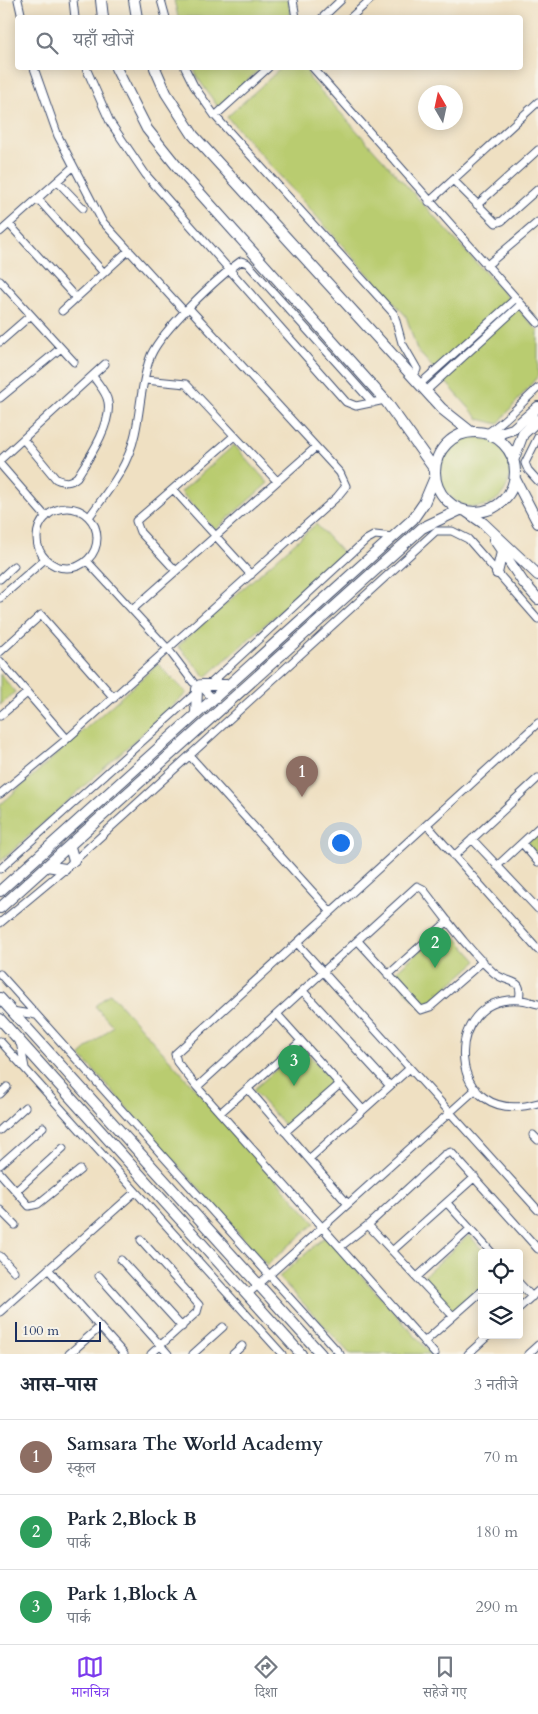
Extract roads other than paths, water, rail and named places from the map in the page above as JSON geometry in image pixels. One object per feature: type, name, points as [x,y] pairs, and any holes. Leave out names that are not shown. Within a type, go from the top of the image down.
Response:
[{"type":"street","points":[[18,0],[21,15]]},
{"type":"street","points":[[73,0],[75,15]]},
{"type":"street","points":[[101,0],[103,15]]},
{"type":"street","points":[[134,0],[136,15]]},
{"type":"street","points":[[161,0],[165,15]]},
{"type":"street","points":[[293,0],[296,15]]},
{"type":"street","points":[[325,15],[341,0]]},
{"type":"street","points":[[353,15],[370,0]]},
{"type":"street","points":[[0,794],[114,698],[345,490],[346,486],[344,479],[316,447],[102,221],[58,136],[35,70]]},
{"type":"street","points":[[87,70],[110,122],[146,175],[348,404],[356,406],[385,400]]},
{"type":"street","points":[[117,70],[148,129],[183,174],[385,400],[435,473],[442,496],[483,523],[538,575]]},
{"type":"street","points":[[156,70],[166,93],[193,135],[442,409],[471,432]]},
{"type":"street","points":[[186,70],[194,86],[215,116],[394,314],[402,344],[416,369],[420,384]]},
{"type":"street","points":[[215,116],[266,70]]},
{"type":"street","points":[[315,70],[429,202],[538,323]]},
{"type":"street","points":[[429,202],[538,102]]},
{"type":"street","points":[[532,108],[538,115]]},
{"type":"street","points":[[477,205],[538,150]]},
{"type":"street","points":[[0,232],[73,167]]},
{"type":"street","points":[[453,180],[493,222],[499,223],[538,189]]},
{"type":"street","points":[[58,182],[83,208]]},
{"type":"street","points":[[38,199],[104,273]]},
{"type":"street","points":[[486,266],[538,222]]},
{"type":"street","points":[[9,224],[76,298]]},
{"type":"street","points":[[62,311],[128,250]]},
{"type":"street","points":[[89,517],[123,470],[135,437],[145,380],[152,353],[167,331],[187,310],[241,261],[247,264],[373,403]]},
{"type":"street","points":[[2,286],[31,314],[74,362]]},
{"type":"street","points":[[420,384],[518,302]]},
{"type":"street","points":[[0,342],[31,314]]},
{"type":"street","points":[[0,398],[61,348]]},
{"type":"street","points":[[0,460],[105,364]]},
{"type":"street","points":[[23,439],[56,479],[64,483],[72,481],[100,441],[108,409],[106,394],[93,376]]},
{"type":"street","points":[[145,380],[184,383],[277,481]]},
{"type":"street","points":[[489,435],[509,418],[518,406],[538,388]]},
{"type":"street","points":[[489,435],[513,429],[538,407]]},
{"type":"street","points":[[513,461],[523,434],[538,420]]},
{"type":"street","points":[[0,891],[413,519],[424,503],[441,450],[446,445],[461,435],[471,432],[489,435],[504,444],[513,461],[515,479],[538,523]]},
{"type":"street","points":[[176,571],[140,532],[136,524],[138,517],[174,490],[234,436]]},
{"type":"street","points":[[538,437],[525,463],[526,467],[538,481]]},
{"type":"street","points":[[132,610],[316,447]]},
{"type":"street","points":[[0,464],[46,517]]},
{"type":"street","points":[[0,908],[328,616],[422,528],[464,511],[481,512],[498,506],[506,498],[515,479]]},
{"type":"street","points":[[174,490],[251,575]]},
{"type":"street","points":[[63,508],[82,512],[89,517],[95,525],[97,544],[88,561],[70,568],[52,565],[45,559],[37,542],[40,524],[46,517],[63,508]]},
{"type":"street","points":[[483,523],[523,582],[538,599]]},
{"type":"street","points":[[0,923],[65,870],[432,534],[445,530],[468,539],[538,619]]},
{"type":"street","points":[[0,869],[200,687],[366,540],[375,535],[393,537]]},
{"type":"street","points":[[396,552],[397,566]]},
{"type":"street","points":[[497,573],[502,552]]},
{"type":"street","points":[[0,598],[45,559]]},
{"type":"street","points":[[88,561],[168,649],[211,701]]},
{"type":"street","points":[[0,579],[14,566]]},
{"type":"street","points":[[0,652],[41,615],[114,698]]},
{"type":"street","points":[[0,661],[67,739]]},
{"type":"street","points":[[200,687],[229,685]]},
{"type":"street","points":[[196,714],[200,687]]},
{"type":"street","points":[[0,716],[27,693]]},
{"type":"street","points":[[435,1354],[220,1113],[177,1062],[175,1054],[330,911],[428,826],[538,723]]},
{"type":"street","points":[[190,756],[330,911]]},
{"type":"street","points":[[454,856],[538,778]]},
{"type":"street","points":[[428,826],[538,950]]},
{"type":"street","points":[[497,866],[538,828]]},
{"type":"street","points":[[472,839],[538,909]]},
{"type":"street","points":[[522,843],[538,862]]},
{"type":"street","points":[[70,846],[74,861]]},
{"type":"street","points":[[47,866],[65,870]]},
{"type":"street","points":[[197,1086],[417,886],[423,889],[448,921],[496,974],[519,985],[521,989],[519,1000]]},
{"type":"street","points":[[388,974],[448,921]]},
{"type":"street","points":[[358,941],[418,1009],[424,1010],[483,961]]},
{"type":"street","points":[[297,943],[538,1210]]},
{"type":"street","points":[[0,974],[340,1354]]},
{"type":"street","points":[[302,991],[390,1086]]},
{"type":"street","points":[[0,998],[321,1354]]},
{"type":"street","points":[[538,1004],[519,1000],[504,1001],[489,1007],[476,1017],[468,1030],[463,1045],[462,1061],[467,1076],[476,1089],[488,1100],[504,1106],[521,1107],[538,1103]]},
{"type":"street","points":[[11,1011],[36,1015]]},
{"type":"street","points":[[277,1014],[364,1110]]},
{"type":"street","points":[[0,1019],[301,1354]]},
{"type":"street","points":[[0,1041],[282,1354]]},
{"type":"street","points":[[220,1113],[301,1041]]},
{"type":"street","points":[[20,1042],[25,1069]]},
{"type":"street","points":[[309,1159],[410,1068]]},
{"type":"street","points":[[286,1132],[340,1084]]},
{"type":"street","points":[[0,1094],[7,1087]]},
{"type":"street","points":[[248,1089],[347,1203]]},
{"type":"street","points":[[248,1294],[320,1226],[476,1089]]},
{"type":"street","points":[[0,1130],[25,1107]]},
{"type":"street","points":[[0,1165],[43,1128]]},
{"type":"street","points":[[16,1191],[63,1148]]},
{"type":"street","points":[[340,1247],[368,1225],[448,1153],[454,1154],[538,1249]]},
{"type":"street","points":[[0,1173],[26,1203],[34,1205],[80,1170]]},
{"type":"street","points":[[392,1252],[475,1177]]},
{"type":"street","points":[[0,1312],[135,1192]]},
{"type":"street","points":[[446,1203],[488,1249]]},
{"type":"street","points":[[0,1210],[15,1225]]},
{"type":"street","points":[[368,1225],[453,1316]]},
{"type":"street","points":[[416,1277],[470,1229]]},
{"type":"street","points":[[141,1240],[198,1302],[198,1312],[151,1354]]},
{"type":"street","points":[[0,1256],[14,1271]]},
{"type":"street","points":[[121,1260],[182,1327]]},
{"type":"street","points":[[48,1269],[124,1354]]},
{"type":"street","points":[[99,1276],[168,1354]]},
{"type":"street","points":[[523,1287],[532,1297]]},
{"type":"street","points":[[523,1305],[538,1291]]},
{"type":"street","points":[[424,1342],[479,1294]]},
{"type":"street","points":[[70,1354],[100,1327]]},
{"type":"street","points":[[193,1354],[223,1327]]},
{"type":"street","points":[[468,1354],[485,1339]]},
{"type":"street","points":[[528,1354],[538,1345]]},
{"type":"street","points":[[233,1354],[242,1346]]},
{"type":"place","name":"Samsara The World Academy","points":[[302,797]]},
{"type":"place","name":"Park 2,Block B","points":[[435,968]]},
{"type":"place","name":"Park 1,Block A","points":[[294,1086]]}]
